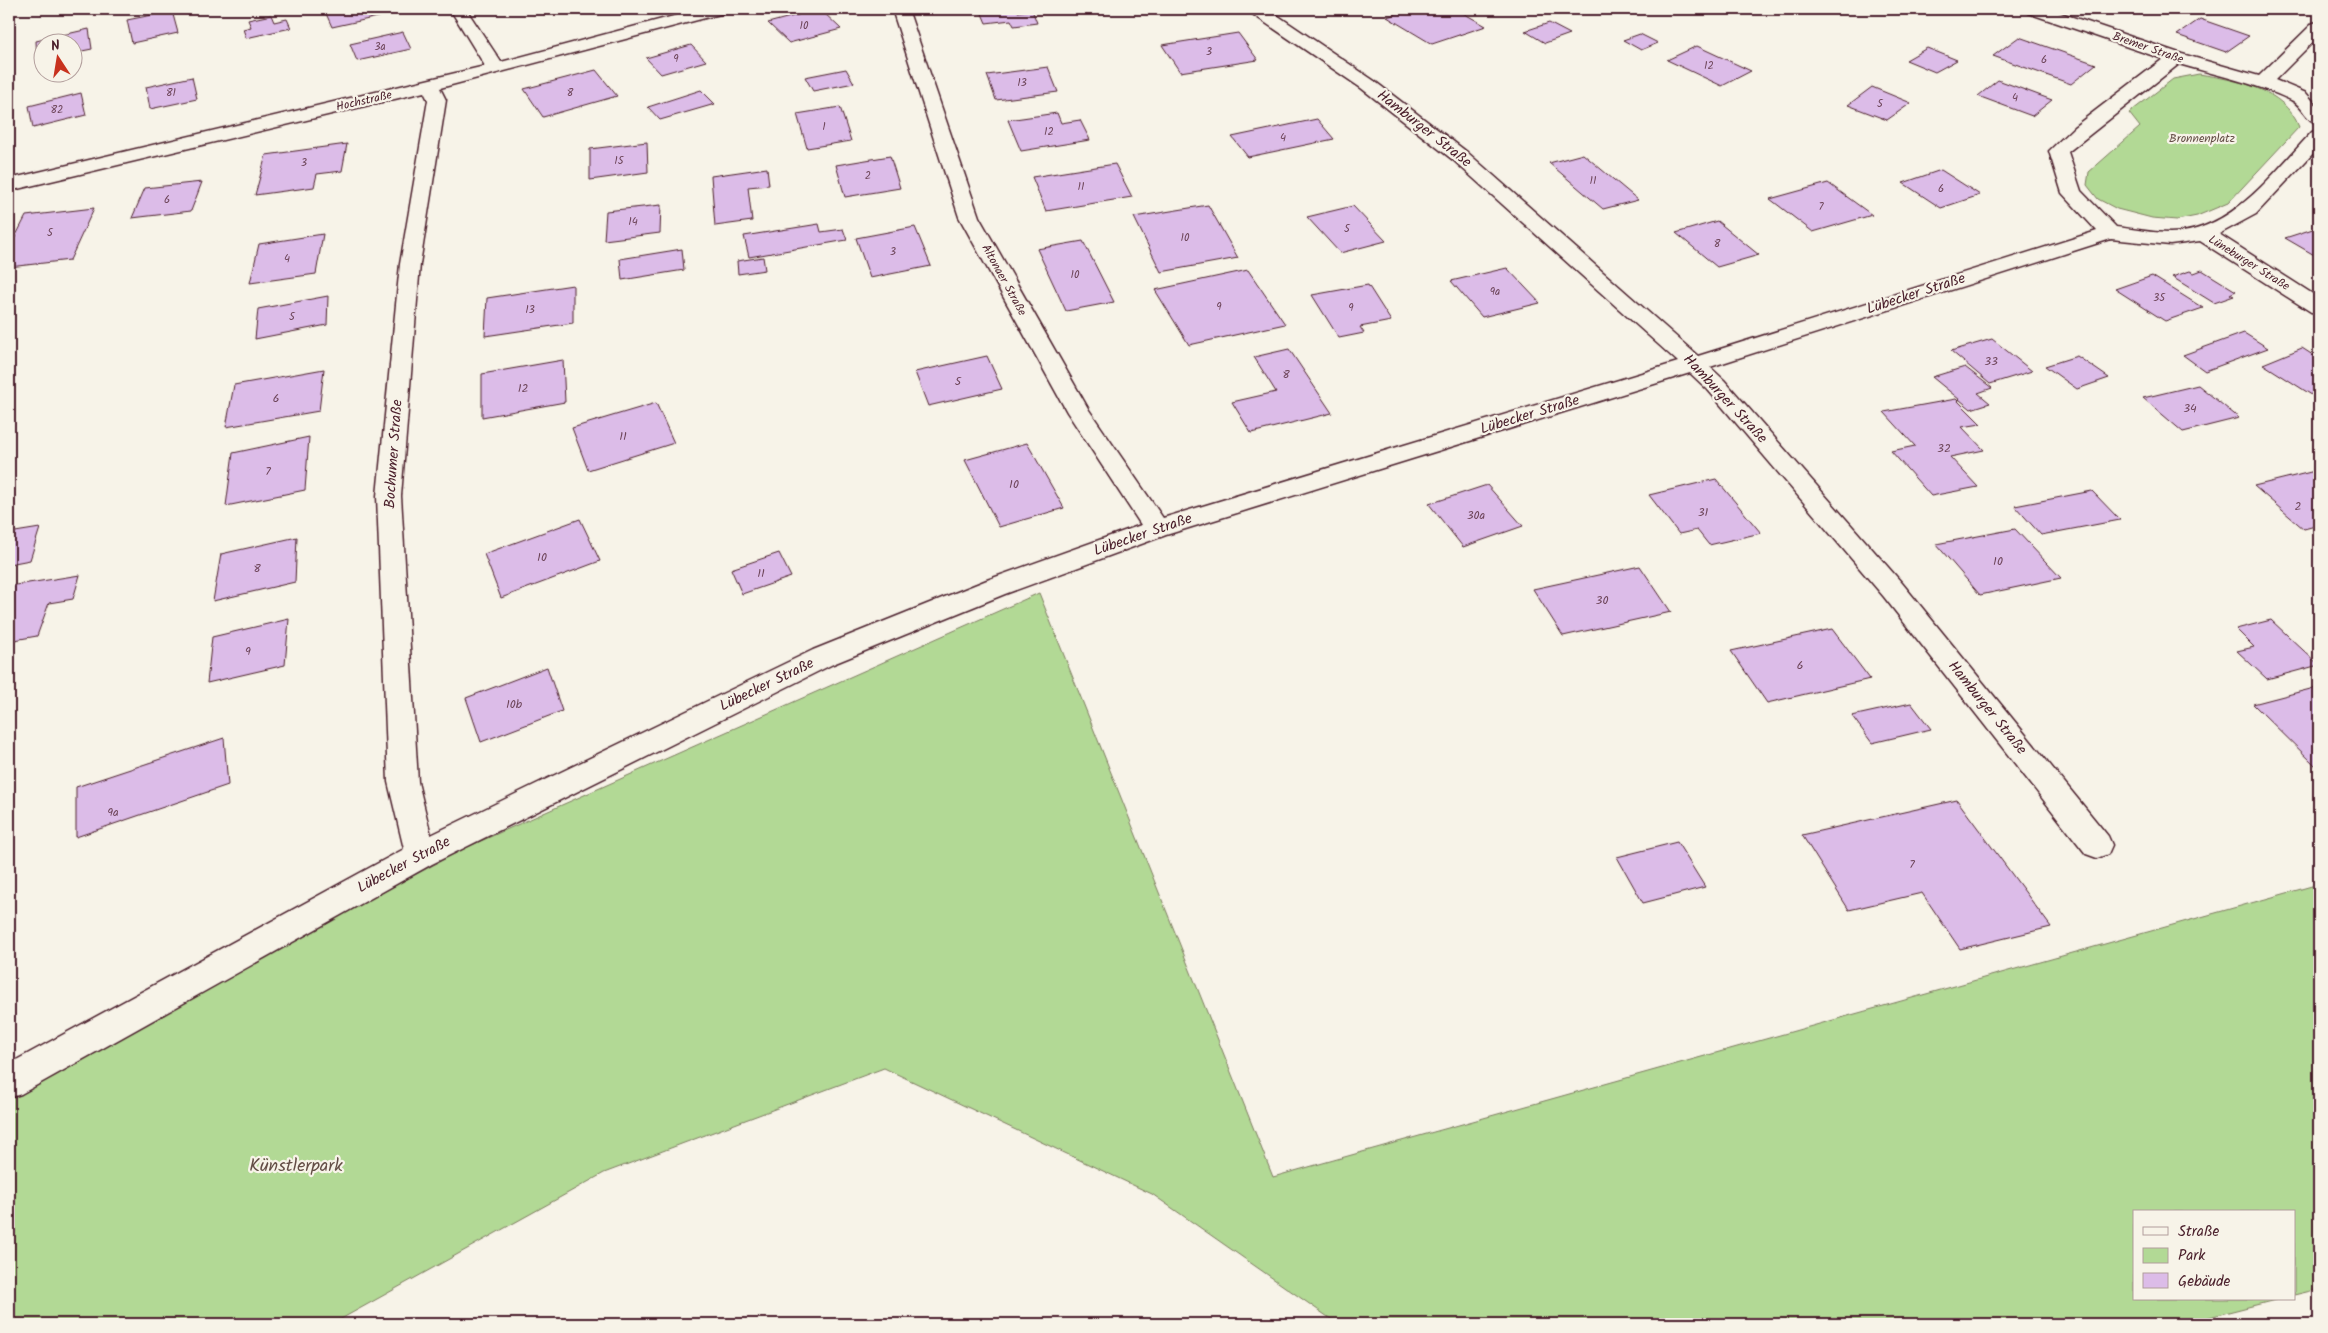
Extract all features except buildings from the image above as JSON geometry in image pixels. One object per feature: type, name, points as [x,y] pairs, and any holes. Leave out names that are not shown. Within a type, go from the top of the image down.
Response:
[{"type":"street","points":[[458,9],[496,69]]},
{"type":"street","name":"Hochstraße","points":[[9,185],[496,69],[718,9]]},
{"type":"street","name":"Altonaer Straße","points":[[900,9],[969,217],[1079,412],[1157,529]]},
{"type":"street","name":"Hamburger Straße","points":[[1257,9],[1367,84],[1460,156],[1695,364],[1716,385],[1893,590],[2097,845]]},
{"type":"street","name":"Bremer Straße","points":[[2034,9],[2176,58],[2264,82]]},
{"type":"street","points":[[2319,28],[2264,82],[2300,97],[2319,119]]},
{"type":"street","points":[[2110,233],[2072,193],[2058,151],[2176,58]]},
{"type":"street","name":"Bochumer Straße","points":[[421,855],[403,782],[389,496],[410,264],[437,100],[430,85]]},
{"type":"street","name":"Lübecker Straße","points":[[9,1082],[421,855],[823,657],[996,587],[1157,529],[1695,364],[2110,233],[2170,239],[2204,234],[2249,210],[2319,136]]},
{"type":"street","name":"Lüneburger Straße","points":[[2204,234],[2319,307]]},
{"type":"green space","name":"Bronnenplatz","points":[[2199,74],[2243,83],[2271,95],[2292,114],[2299,127],[2228,203],[2197,216],[2177,220],[2152,218],[2117,209],[2098,199],[2087,185],[2089,172],[2140,127],[2129,113],[2173,79]]},
{"type":"green space","name":"Künstlerpark","points":[[1039,593],[1273,1177],[2319,884],[2319,1289],[2296,1295],[2296,1210],[2133,1210],[2133,1300],[2275,1300],[2182,1324],[1338,1324],[1152,1194],[884,1068],[604,1173],[332,1324],[9,1324],[9,1093],[465,848]]}]
